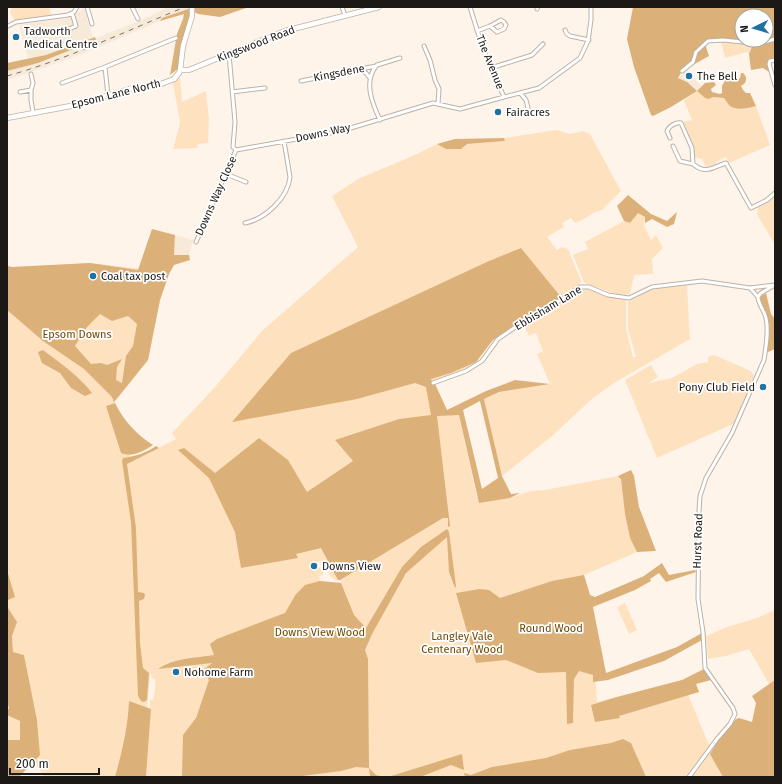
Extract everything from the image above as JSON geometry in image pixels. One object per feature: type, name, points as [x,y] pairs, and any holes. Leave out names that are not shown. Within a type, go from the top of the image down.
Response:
[{"type":"main road","points":[[180,70],[183,46],[192,16],[192,7]]},
{"type":"main road","name":"Kingswood Road","points":[[180,70],[189,70],[285,31],[379,7]]},
{"type":"main road","name":"Epsom Lane North","points":[[7,118],[76,105],[132,88],[161,84],[174,79],[180,70]]},
{"type":"street","points":[[7,27],[16,22],[62,16],[72,13],[77,7]]},
{"type":"street","points":[[87,7],[92,24]]},
{"type":"street","points":[[132,7],[138,19]]},
{"type":"street","points":[[342,7],[345,15]]},
{"type":"street","name":"The Avenue","points":[[470,7],[477,31],[504,97],[539,88],[580,58],[589,40],[591,7]]},
{"type":"street","points":[[67,30],[76,26],[72,13]]},
{"type":"street","points":[[477,31],[501,20],[506,25],[504,29],[497,32],[490,26]]},
{"type":"street","points":[[565,30],[570,36],[589,40]]},
{"type":"street","points":[[62,83],[176,38]]},
{"type":"street","points":[[682,71],[693,62],[696,52],[708,42],[724,40],[761,43],[775,39]]},
{"type":"street","points":[[491,68],[532,55],[543,44]]},
{"type":"street","points":[[424,46],[439,89],[438,104]]},
{"type":"street","points":[[229,53],[235,122],[234,147],[236,150]]},
{"type":"street","name":"Kingsdene","points":[[301,81],[360,69],[400,58]]},
{"type":"street","points":[[775,60],[770,61],[769,64],[775,85]]},
{"type":"street","points":[[370,78],[377,65]]},
{"type":"street","points":[[105,67],[108,96]]},
{"type":"street","points":[[360,69],[370,78],[372,100],[380,120]]},
{"type":"street","points":[[31,74],[33,83],[31,90],[33,112]]},
{"type":"street","points":[[232,92],[265,88]]},
{"type":"street","points":[[20,92],[31,90]]},
{"type":"street","points":[[520,93],[526,100],[529,112]]},
{"type":"street","name":"Downs Way","points":[[236,150],[341,131],[433,104],[460,109],[504,97]]},
{"type":"street","points":[[670,138],[668,130],[671,126],[681,123],[692,148],[693,164]]},
{"type":"street","points":[[245,223],[255,219],[271,209],[285,193],[290,177],[284,142]]},
{"type":"street","points":[[673,146],[680,161],[693,164],[700,169],[708,170],[725,162],[727,163],[751,208],[767,200],[775,193]]},
{"type":"street","name":"Downs Way Close","points":[[196,242],[236,150]]},
{"type":"street","points":[[226,174],[246,182]]},
{"type":"street","name":"Ebbisham Lane","points":[[433,384],[466,371],[482,361],[498,339],[580,287],[589,286],[608,295],[629,298],[652,287],[702,281],[750,288],[775,285]]},
{"type":"street","name":"Ebbisham Lane","points":[[758,297],[761,293],[775,285]]},
{"type":"street","points":[[750,288],[758,297]]},
{"type":"street","points":[[757,288],[761,293]]},
{"type":"street","name":"Hurst Road","points":[[689,777],[730,724],[735,714],[733,708],[705,668],[703,632],[698,599],[699,511],[700,496],[706,478],[732,433],[764,360],[766,319],[758,301],[758,297]]},
{"type":"shaded area","points":[[169,7],[191,8],[163,18],[160,21],[97,48],[7,80],[7,71],[38,63],[96,40],[96,38]]},
{"type":"shaded area","points":[[84,8],[93,37],[46,55],[28,59],[19,25],[65,19],[75,15]]},
{"type":"shaded area","points":[[687,70],[702,87],[697,91],[678,78]]},
{"type":"shaded area","points":[[175,235],[193,240],[189,255],[174,255]]},
{"type":"green space","points":[[12,7],[49,7],[52,16],[16,22],[10,13]]},
{"type":"green space","points":[[195,7],[249,7],[220,17],[198,14],[194,12]]},
{"type":"green space","points":[[633,7],[775,7],[775,59],[767,62],[769,72],[763,68],[751,70],[749,54],[752,48],[774,48],[774,8],[734,8],[734,41],[723,40],[708,42],[706,47],[709,56],[682,71],[678,78],[687,82],[697,91],[653,116],[651,115],[634,67],[627,39]]},
{"type":"green space","points":[[191,8],[178,69],[170,75],[177,34],[184,14],[160,21],[162,18]]},
{"type":"green space","points":[[95,37],[96,40],[38,63],[7,71],[7,63],[46,55]]},
{"type":"green space","points":[[721,41],[734,42],[734,48],[752,48],[749,54],[747,52],[725,58]]},
{"type":"green space","points":[[741,73],[743,73],[746,80],[741,86],[746,93],[750,93],[756,106],[739,109],[733,108],[724,98],[705,98],[697,91],[705,83],[714,82],[716,85],[711,89],[712,92],[720,94],[722,93],[722,86],[727,77],[730,77],[736,81],[740,78]]},
{"type":"green space","points":[[180,77],[182,102],[206,91],[209,119],[208,143],[198,144],[197,148],[173,149],[180,123],[173,83]]},
{"type":"green space","points":[[697,91],[705,98],[724,98],[729,105],[736,108],[756,106],[770,145],[729,163],[726,157],[716,162],[716,165],[706,167],[702,159],[694,157],[692,142],[683,122],[692,120],[684,100]]},
{"type":"green space","name":"Langley Vale Centenary Wood","points":[[556,130],[570,134],[583,131],[590,134],[621,191],[602,210],[595,212],[575,223],[571,218],[562,223],[564,227],[547,237],[557,250],[562,247],[568,249],[581,281],[579,286],[566,296],[565,295],[517,323],[493,340],[476,362],[466,371],[433,384],[435,384],[447,410],[459,415],[477,498],[510,498],[530,491],[545,490],[618,476],[621,478],[625,514],[630,538],[637,552],[584,575],[590,595],[597,702],[682,680],[709,745],[720,739],[736,719],[739,718],[747,734],[751,732],[769,684],[749,649],[726,656],[708,659],[706,636],[775,610],[775,777],[146,777],[151,710],[150,700],[153,700],[155,690],[155,678],[152,679],[150,673],[142,777],[44,777],[34,761],[39,744],[37,720],[24,655],[13,652],[12,636],[7,635],[7,266],[90,263],[151,269],[169,274],[160,300],[148,360],[115,403],[106,406],[132,460],[135,460],[176,439],[172,433],[215,387],[262,331],[358,247],[332,196],[358,179],[437,144],[446,149],[467,144],[505,141],[504,138]],"holes":[[[320,561],[323,568],[329,568],[331,572],[328,573],[329,575],[335,580],[340,580],[341,583],[320,581],[319,576],[322,575],[323,572],[316,564]]]},
{"type":"green space","points":[[504,138],[505,141],[467,144],[461,149],[446,149],[437,144],[455,139]]},
{"type":"green space","points":[[628,195],[651,214],[667,221],[677,212],[674,224],[667,227],[652,219],[645,223],[645,217],[638,213],[630,223],[624,221],[617,206]]},
{"type":"green space","points":[[775,197],[775,245],[757,214],[759,206]]},
{"type":"green space","points":[[638,213],[645,217],[644,226],[651,240],[656,235],[663,248],[652,259],[653,274],[634,275],[630,294],[613,293],[584,282],[573,255],[588,249],[585,242],[624,221],[630,223]]},
{"type":"green space","name":"Epsom Downs","points":[[152,229],[175,235],[174,255],[189,255],[190,260],[174,265],[169,274],[160,300],[148,360],[114,402],[112,397],[84,369],[43,341],[7,310],[7,266],[90,263],[138,270]],"holes":[[[100,314],[112,321],[128,316],[137,324],[133,346],[126,356],[122,383],[116,380],[117,367],[122,359],[107,365],[101,363],[91,364],[75,346],[87,327]]]},
{"type":"green space","points":[[521,248],[561,297],[517,323],[493,340],[476,362],[451,373],[431,379],[433,384],[435,384],[447,410],[486,391],[515,380],[550,384],[499,392],[484,399],[502,476],[511,494],[520,493],[510,498],[479,503],[459,415],[437,416],[450,526],[448,527],[448,518],[443,518],[340,580],[338,580],[321,548],[296,554],[298,558],[241,568],[235,532],[209,478],[178,450],[184,448],[215,473],[259,438],[288,460],[307,492],[353,461],[335,440],[399,419],[431,415],[426,387],[415,383],[357,399],[232,422],[291,353],[489,261]],"holes":[[[480,401],[498,478],[482,489],[463,410]]]},
{"type":"green space","points":[[687,285],[690,339],[614,383],[593,398],[551,437],[502,476],[484,399],[499,392],[550,384],[537,354],[543,351],[536,333],[529,336],[524,325],[581,289],[588,289],[626,300],[626,329],[633,357],[636,357],[628,329],[628,302],[652,289]]},
{"type":"green space","points":[[766,293],[771,314],[775,319],[775,349],[768,352],[768,323],[760,297]]},
{"type":"green space","points":[[43,350],[75,375],[92,393],[85,396],[71,388],[60,373],[42,363],[38,352]]},
{"type":"green space","points":[[714,355],[751,371],[754,376],[735,423],[657,458],[625,380],[651,365],[658,377],[649,383],[672,378],[697,364],[708,362],[708,357]]},
{"type":"green space","points":[[115,403],[131,427],[153,445],[134,454],[129,455],[121,453],[106,406]]},
{"type":"green space","points":[[156,446],[159,448],[127,464],[136,528],[138,592],[144,593],[145,595],[144,599],[139,601],[140,643],[143,668],[149,673],[147,700],[144,702],[141,701],[138,696],[131,522],[122,461],[123,458],[141,454]]},
{"type":"green space","points":[[631,470],[634,476],[639,507],[656,551],[637,552],[630,538],[625,514],[621,479],[618,476]]},
{"type":"green space","name":"Downs View Wood","points":[[447,529],[449,532],[456,586],[455,588],[449,572],[447,537],[406,573],[372,634],[365,650],[368,659],[369,768],[356,767],[341,771],[295,777],[182,777],[183,735],[196,718],[209,680],[202,671],[212,663],[158,669],[164,665],[178,661],[214,655],[210,644],[217,639],[285,613],[296,594],[305,585],[320,581],[341,583],[354,615],[366,628],[402,567],[421,547]]},
{"type":"green space","name":"Round Wood","points":[[662,563],[669,575],[695,570],[696,572],[666,582],[659,573],[650,579],[651,581],[635,590],[593,607],[606,673],[677,647],[702,633],[702,640],[664,661],[608,680],[593,682],[593,675],[579,671],[574,679],[573,723],[567,724],[566,672],[538,673],[506,660],[476,663],[456,593],[479,589],[489,590],[500,598],[552,581],[584,575],[590,595],[595,597],[644,576]]},
{"type":"green space","points":[[7,570],[15,597],[8,600],[8,608],[17,622],[12,636],[13,652],[24,655],[37,720],[40,755],[19,777],[7,777],[7,740],[20,740],[20,721],[7,715],[7,709],[9,709],[7,699]]},
{"type":"green space","points":[[625,603],[637,630],[629,634],[617,607]]},
{"type":"green space","points":[[704,669],[711,680],[696,684],[699,692],[619,716],[620,718],[595,722],[591,705],[682,680]]},
{"type":"green space","points":[[775,680],[775,777],[723,777],[710,754],[718,741],[736,719],[739,718],[752,722],[756,703],[752,696]]},
{"type":"green space","points":[[129,701],[151,709],[146,777],[115,777],[124,739]]},
{"type":"green space","points":[[7,715],[20,721],[20,740],[7,740]]},
{"type":"green space","points":[[623,739],[631,743],[646,777],[465,777],[464,773],[471,775],[492,767],[546,758],[570,750],[611,743]]},
{"type":"green space","points":[[462,754],[464,770],[451,765],[420,777],[388,777]]},
{"type":"green space","points":[[369,768],[376,775],[383,777],[370,777]]},
{"type":"railway","points":[[7,76],[75,53],[185,7]]},
{"type":"place","name":"Tadworth Medical Centre","points":[[16,37]]},
{"type":"place","name":"The Bell","points":[[689,76]]},
{"type":"place","name":"Fairacres","points":[[498,112]]},
{"type":"place","name":"Coal tax post","points":[[93,276]]},
{"type":"place","name":"Pony Club Field","points":[[763,387]]},
{"type":"place","name":"Downs View","points":[[314,566]]},
{"type":"place","name":"Nohome Farm","points":[[176,672]]}]
